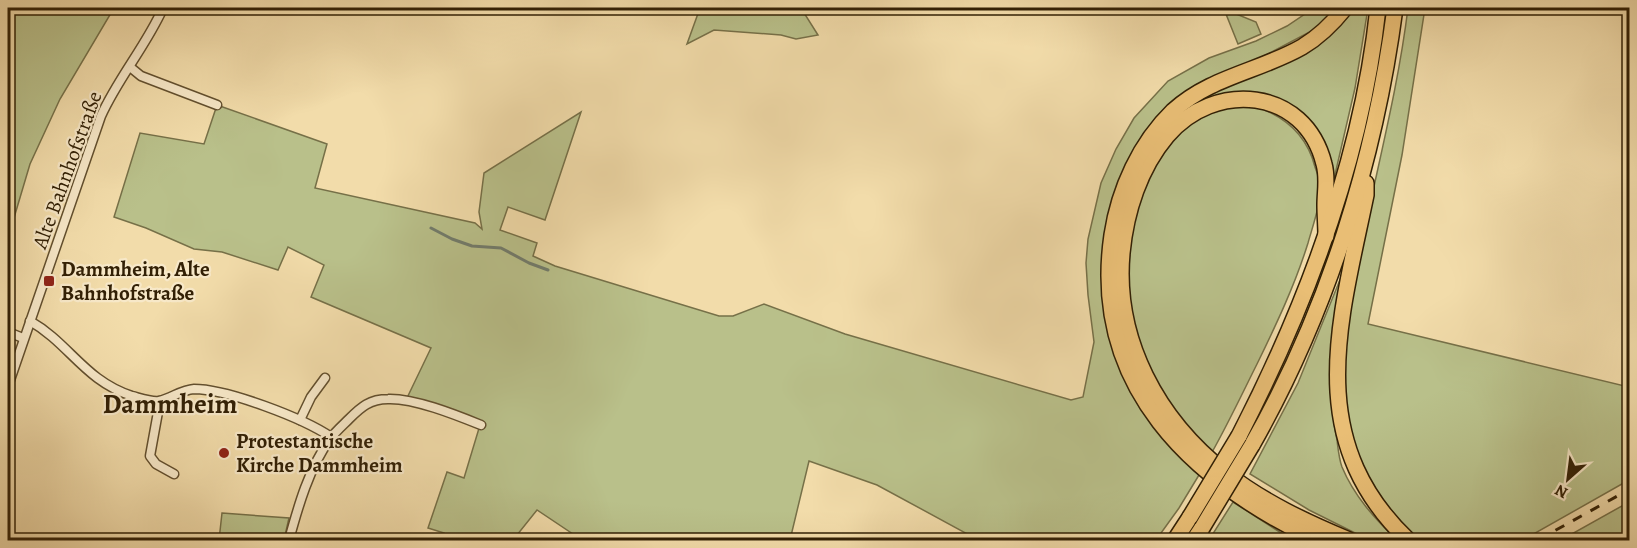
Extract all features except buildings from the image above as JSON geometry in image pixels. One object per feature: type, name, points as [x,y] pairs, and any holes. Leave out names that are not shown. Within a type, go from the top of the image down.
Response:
[{"type":"highway","points":[[1317,540],[1244,500],[1197,464],[1164,430],[1138,391],[1125,362],[1109,296],[1109,258],[1113,228],[1128,179],[1149,140],[1161,124],[1183,104],[1220,82],[1269,63],[1304,46],[1326,29],[1346,8]]},
{"type":"highway","points":[[1174,540],[1239,436],[1278,357],[1313,274],[1348,160],[1361,106],[1378,8]]},
{"type":"highway","points":[[1198,534],[1252,446],[1289,373],[1320,301],[1367,156],[1382,91],[1395,8]]},
{"type":"highway","points":[[1326,236],[1325,164],[1309,132],[1285,110],[1261,100],[1219,101],[1198,110],[1178,124],[1159,147],[1144,172],[1132,201],[1125,230],[1122,293],[1128,332],[1138,361],[1149,385],[1177,426],[1215,465],[1241,484],[1275,506],[1349,540]]},
{"type":"highway","points":[[1367,156],[1366,195],[1347,286],[1339,339],[1337,399],[1344,438],[1358,475],[1380,510],[1408,540]]},
{"type":"street","name":"Alte Bahnhofstraße","points":[[8,386],[101,116],[146,42],[163,8]]},
{"type":"street","points":[[130,67],[150,80],[217,105]]},
{"type":"street","points":[[30,321],[41,327],[83,368],[104,383],[133,396],[160,400],[190,389],[209,390],[300,420],[331,437]]},
{"type":"street","points":[[8,332],[23,338]]},
{"type":"street","points":[[300,420],[311,397],[325,378]]},
{"type":"street","points":[[289,540],[303,495],[318,459],[331,437],[365,404],[388,399],[414,402],[481,425]]},
{"type":"street","points":[[160,400],[150,456],[156,464],[174,474]]},
{"type":"green space","points":[[8,8],[114,8],[60,99],[30,164],[8,238]]},
{"type":"green space","points":[[700,8],[801,8],[818,35],[796,39],[781,35],[714,30],[687,44]]},
{"type":"green space","points":[[1314,8],[1334,8],[1321,26],[1171,105],[1105,261],[1170,443],[1199,475],[1156,540],[972,540],[973,537],[877,485],[809,461],[790,540],[582,540],[537,510],[513,540],[442,540],[444,533],[428,528],[447,472],[464,478],[480,425],[406,400],[431,348],[311,297],[324,265],[288,247],[278,270],[222,252],[194,249],[114,217],[140,133],[204,144],[217,105],[327,144],[315,188],[475,223],[482,229],[479,212],[484,173],[581,112],[545,220],[508,207],[500,230],[537,243],[533,256],[555,266],[719,316],[733,316],[764,304],[845,334],[1071,400],[1083,397],[1094,342],[1086,263],[1088,239],[1101,183],[1116,149],[1134,118],[1168,81],[1209,58],[1256,41],[1287,26]]},
{"type":"green space","points":[[1352,8],[1368,8],[1355,88],[1334,179],[1331,178],[1324,148],[1300,116],[1275,99],[1257,94],[1238,93],[1219,97],[1189,111],[1165,132],[1146,159],[1132,189],[1123,222],[1119,256],[1118,289],[1122,320],[1133,359],[1141,377],[1162,411],[1201,456],[1199,458],[1152,402],[1136,371],[1124,338],[1116,304],[1114,268],[1117,233],[1126,197],[1142,159],[1157,136],[1186,107],[1223,85],[1276,65],[1307,49],[1324,37]]},
{"type":"green space","points":[[1408,8],[1425,8],[1402,155],[1368,324],[1629,387],[1629,480],[1523,540],[1420,540],[1385,503],[1362,465],[1349,424],[1344,381],[1346,337],[1352,292],[1387,128]]},
{"type":"green space","points":[[1224,9],[1256,22],[1261,34],[1238,44]]},
{"type":"green space","points":[[1254,106],[1285,121],[1300,136],[1319,178],[1319,200],[1308,243],[1285,305],[1211,454],[1167,405],[1145,362],[1134,330],[1129,292],[1130,253],[1136,214],[1149,177],[1168,145],[1194,121],[1227,107]]},
{"type":"green space","points":[[1346,265],[1334,331],[1331,374],[1333,417],[1339,457],[1347,478],[1359,497],[1397,540],[1367,539],[1309,510],[1250,474],[1298,383]]},
{"type":"green space","points":[[1233,502],[1286,536],[1296,540],[1209,540]]},
{"type":"green space","points":[[1629,502],[1629,540],[1561,540]]},
{"type":"green space","points":[[222,513],[289,518],[284,540],[219,540]]},
{"type":"waterway","points":[[431,228],[472,246],[501,248],[548,270]]},
{"type":"railway","points":[[1538,540],[1630,489]]},
{"type":"place","name":"Dammheim, Alte Bahnhofstraße","points":[[49,281]]},
{"type":"place","name":"Protestantische Kirche Dammheim","points":[[224,453]]},
{"type":"district","name":"Dammheim","points":[[170,404]]}]
